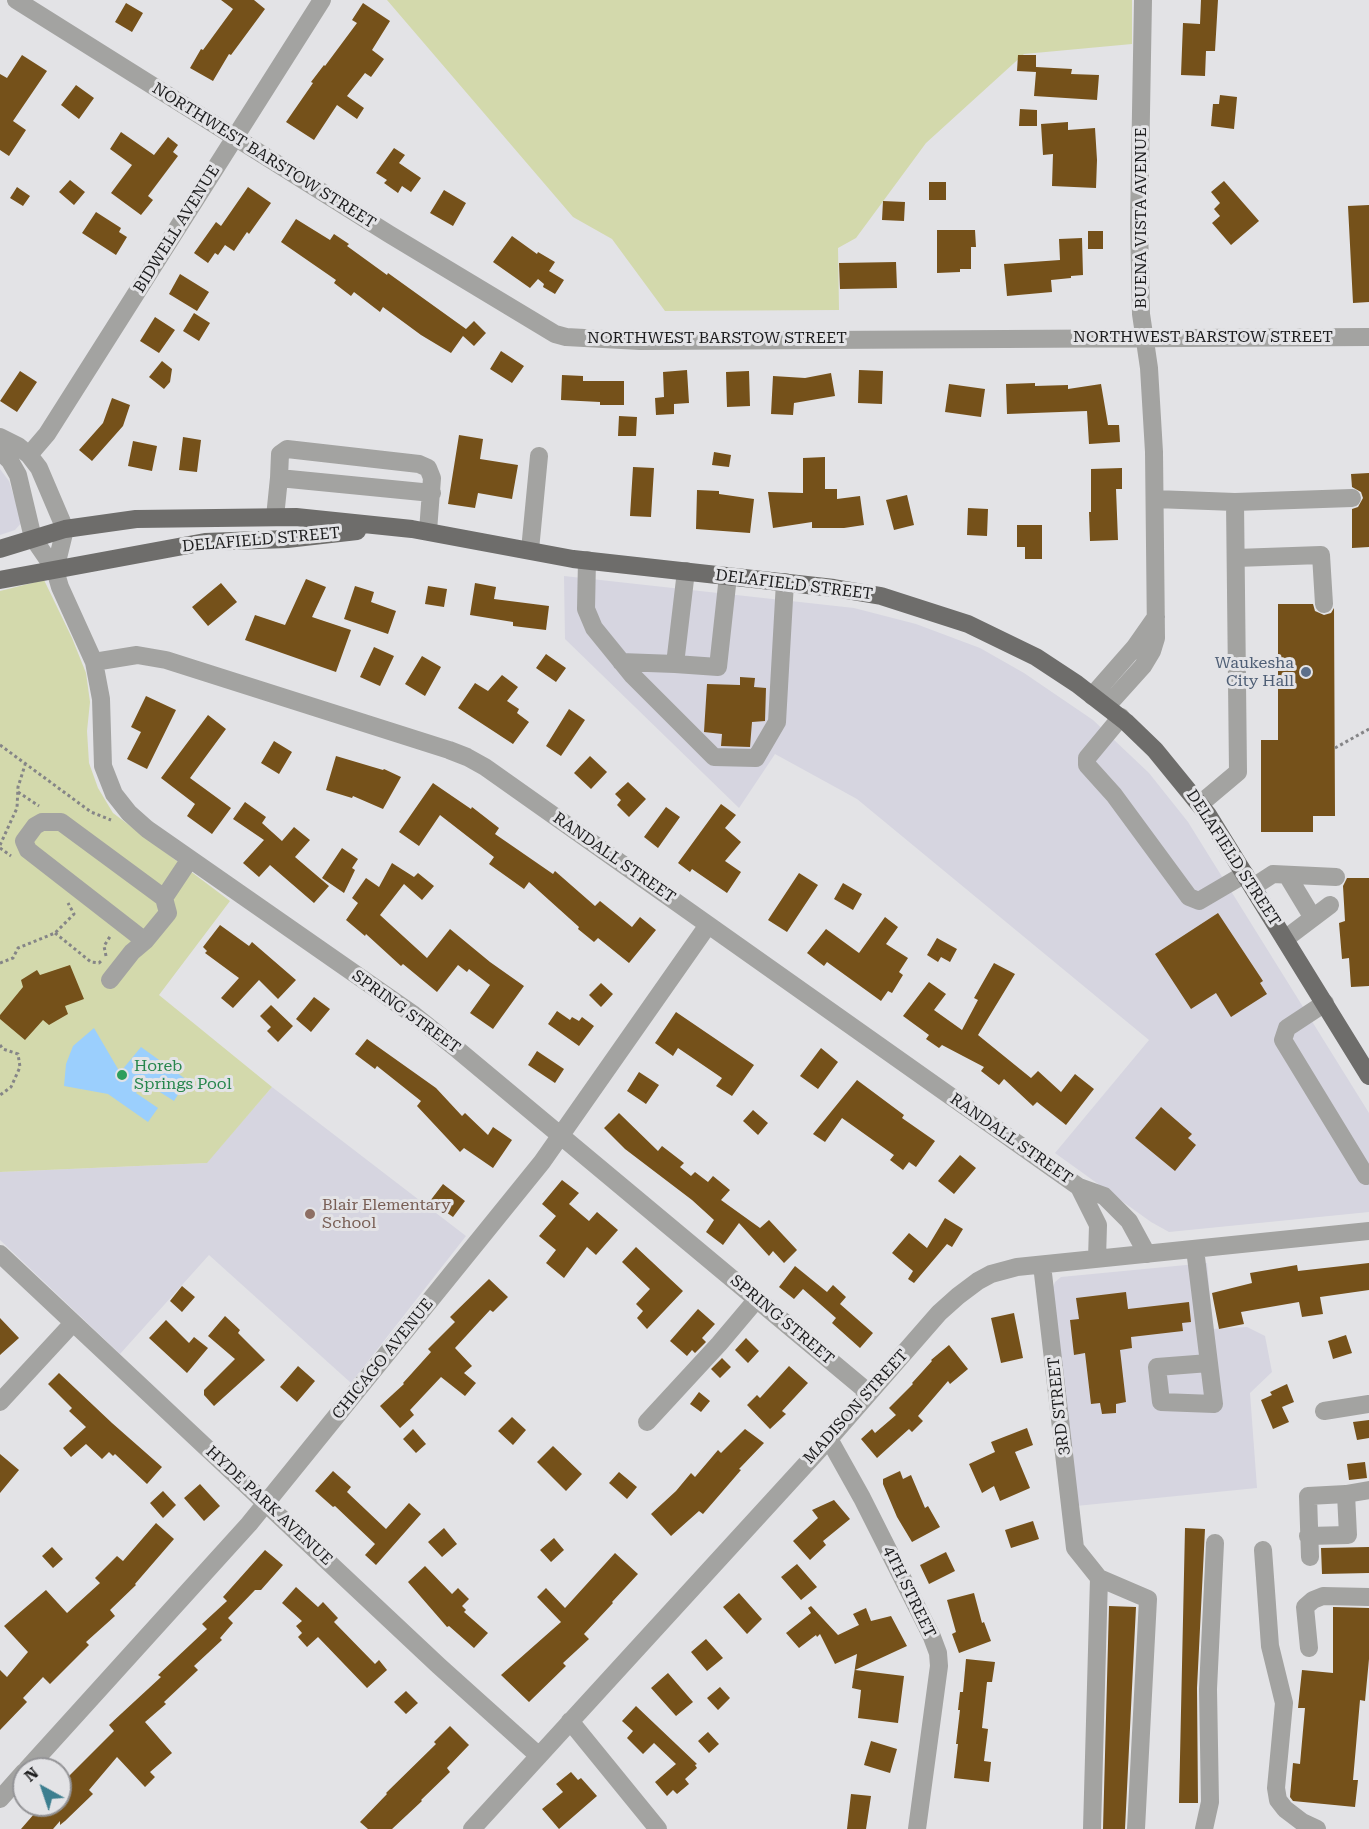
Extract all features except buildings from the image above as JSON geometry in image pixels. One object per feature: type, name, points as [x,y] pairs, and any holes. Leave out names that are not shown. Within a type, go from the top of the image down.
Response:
[{"type":"main road","name":"DELAFIELD STREET","points":[[0,549],[65,529],[136,519],[296,517],[428,531],[587,560],[785,582],[881,596],[968,624],[1036,657],[1106,706],[1155,750],[1200,804],[1369,1076]]},
{"type":"main road","name":"DELAFIELD STREET","points":[[0,580],[205,542],[287,539],[397,527]]},
{"type":"street","name":"NORTHWEST BARSTOW STREET","points":[[16,0],[534,323],[566,337],[640,341],[1369,337]]},
{"type":"street","name":"BIDWELL AVENUE","points":[[29,455],[47,435],[322,0]]},
{"type":"street","name":"BUENA VISTA AVENUE","points":[[1143,0],[1139,224],[1141,314],[1154,452],[1156,638],[1152,651],[1143,666],[1106,706],[1086,758],[1087,765],[1114,795],[1189,897],[1199,901],[1249,881]]},
{"type":"street","points":[[0,436],[29,455],[39,468],[65,529],[55,570]]},
{"type":"street","points":[[275,517],[280,454],[287,449],[419,464],[428,468],[432,478],[428,531]]},
{"type":"street","points":[[0,451],[10,460],[18,475],[33,538],[55,570]]},
{"type":"street","points":[[530,550],[539,456]]},
{"type":"street","points":[[279,478],[432,493]]},
{"type":"street","points":[[1155,499],[1235,502],[1352,498]]},
{"type":"street","points":[[1200,804],[1238,772],[1235,502]]},
{"type":"street","points":[[1236,558],[1321,555],[1324,604]]},
{"type":"street","points":[[587,560],[586,609],[594,628],[621,663],[714,757],[756,758],[777,722],[785,582]]},
{"type":"street","name":"SPRING STREET","points":[[55,570],[60,587],[94,662],[101,699],[103,766],[114,794],[129,813],[147,829],[414,1016],[869,1393]]},
{"type":"street","points":[[675,664],[687,571]]},
{"type":"street","points":[[621,663],[718,667],[728,576]]},
{"type":"street","name":"RANDALL STREET","points":[[94,662],[137,655],[165,660],[467,756],[1079,1187],[1104,1196],[1129,1221],[1147,1254]]},
{"type":"street","points":[[110,980],[132,952],[145,941],[168,913],[164,898],[61,822],[42,822],[35,826],[24,841],[28,850],[145,941]]},
{"type":"street","points":[[164,898],[190,859]]},
{"type":"street","points":[[1249,881],[1273,874],[1336,877]]},
{"type":"street","points":[[1287,875],[1313,918]]},
{"type":"street","points":[[1285,939],[1330,905]]},
{"type":"street","name":"CHICAGO AVENUE","points":[[38,1757],[267,1502],[542,1162],[708,925]]},
{"type":"street","points":[[1325,1003],[1287,1028],[1282,1040],[1366,1176]]},
{"type":"street","name":"RANDALL STREET","points":[[1079,1187],[1098,1225],[1097,1258]]},
{"type":"street","name":"MADISON STREET","points":[[472,1829],[829,1439],[939,1313],[958,1296],[990,1274],[1017,1267],[1369,1231]]},
{"type":"street","points":[[1195,1250],[1209,1363]]},
{"type":"street","name":"HYDE PARK AVENUE","points":[[0,1254],[538,1756]]},
{"type":"street","name":"3RD STREET","points":[[1042,1265],[1075,1548],[1099,1578]]},
{"type":"street","points":[[647,1422],[757,1299]]},
{"type":"street","points":[[0,1402],[73,1323]]},
{"type":"street","points":[[1324,1411],[1369,1404]]},
{"type":"street","name":"4TH STREET","points":[[829,1439],[862,1498],[932,1636],[938,1653],[939,1666],[917,1829]]},
{"type":"street","points":[[1310,1557],[1308,1496],[1369,1490]]},
{"type":"street","points":[[1308,1536],[1348,1535],[1346,1494]]},
{"type":"street","points":[[1204,1829],[1210,1802],[1208,1689],[1215,1543]]},
{"type":"street","points":[[1263,1550],[1270,1646],[1284,1703],[1276,1788],[1278,1800],[1285,1809],[1302,1822],[1317,1829]]},
{"type":"street","points":[[1092,1829],[1099,1578],[1148,1599],[1136,1829]]},
{"type":"street","points":[[1309,1648],[1305,1607],[1313,1600],[1323,1596],[1369,1597]]},
{"type":"street","points":[[570,1721],[658,1829]]},
{"type":"street","points":[[0,1799],[12,1786]]},
{"type":"path","points":[[1335,748],[1369,729]]},
{"type":"path","points":[[0,745],[91,812],[111,820]]},
{"type":"path","points":[[19,862],[0,846],[17,808],[18,787],[26,765]]},
{"type":"path","points":[[0,963],[13,958],[18,948],[55,933],[74,914],[65,896]]},
{"type":"path","points":[[55,933],[91,962],[99,963],[107,956],[104,946],[120,922]]},
{"type":"path","points":[[0,1045],[3,1049],[18,1054],[21,1067],[11,1087],[0,1095]]},
{"type":"shaded area","points":[[0,469],[9,481],[22,522],[15,530],[0,535]]},
{"type":"shaded area","points":[[564,576],[854,608],[916,624],[980,648],[1024,673],[1093,720],[1149,773],[1188,822],[1369,1113],[1369,1212],[1169,1232],[1151,1222],[1055,1153],[1149,1040],[857,799],[775,754],[739,808],[565,639]]},
{"type":"shaded area","points":[[272,1087],[466,1236],[351,1383],[209,1255],[120,1354],[0,1240],[0,1172],[206,1163]]},
{"type":"shaded area","points":[[1207,1263],[1213,1329],[1247,1327],[1265,1336],[1272,1372],[1250,1393],[1257,1488],[1076,1506],[1052,1290],[1055,1282],[1061,1277]]},
{"type":"green space","points":[[387,0],[1132,0],[1132,44],[1024,54],[926,143],[856,238],[838,248],[839,310],[665,311],[612,239],[573,217]]},
{"type":"green space","points":[[44,580],[86,673],[90,702],[87,731],[89,763],[98,788],[113,813],[230,901],[159,995],[272,1087],[207,1163],[0,1172],[0,591]]},
{"type":"water","name":"Horeb Springs Pool","points":[[94,1028],[118,1069],[122,1070],[141,1047],[187,1080],[174,1101],[144,1082],[136,1093],[158,1108],[148,1122],[108,1094],[64,1086],[66,1064],[73,1046]]},
{"type":"place","name":"Waukesha City Hall","points":[[1306,672]]},
{"type":"place","name":"Horeb Springs Pool","points":[[122,1075]]},
{"type":"place","name":"Blair Elementary School","points":[[310,1214]]}]
